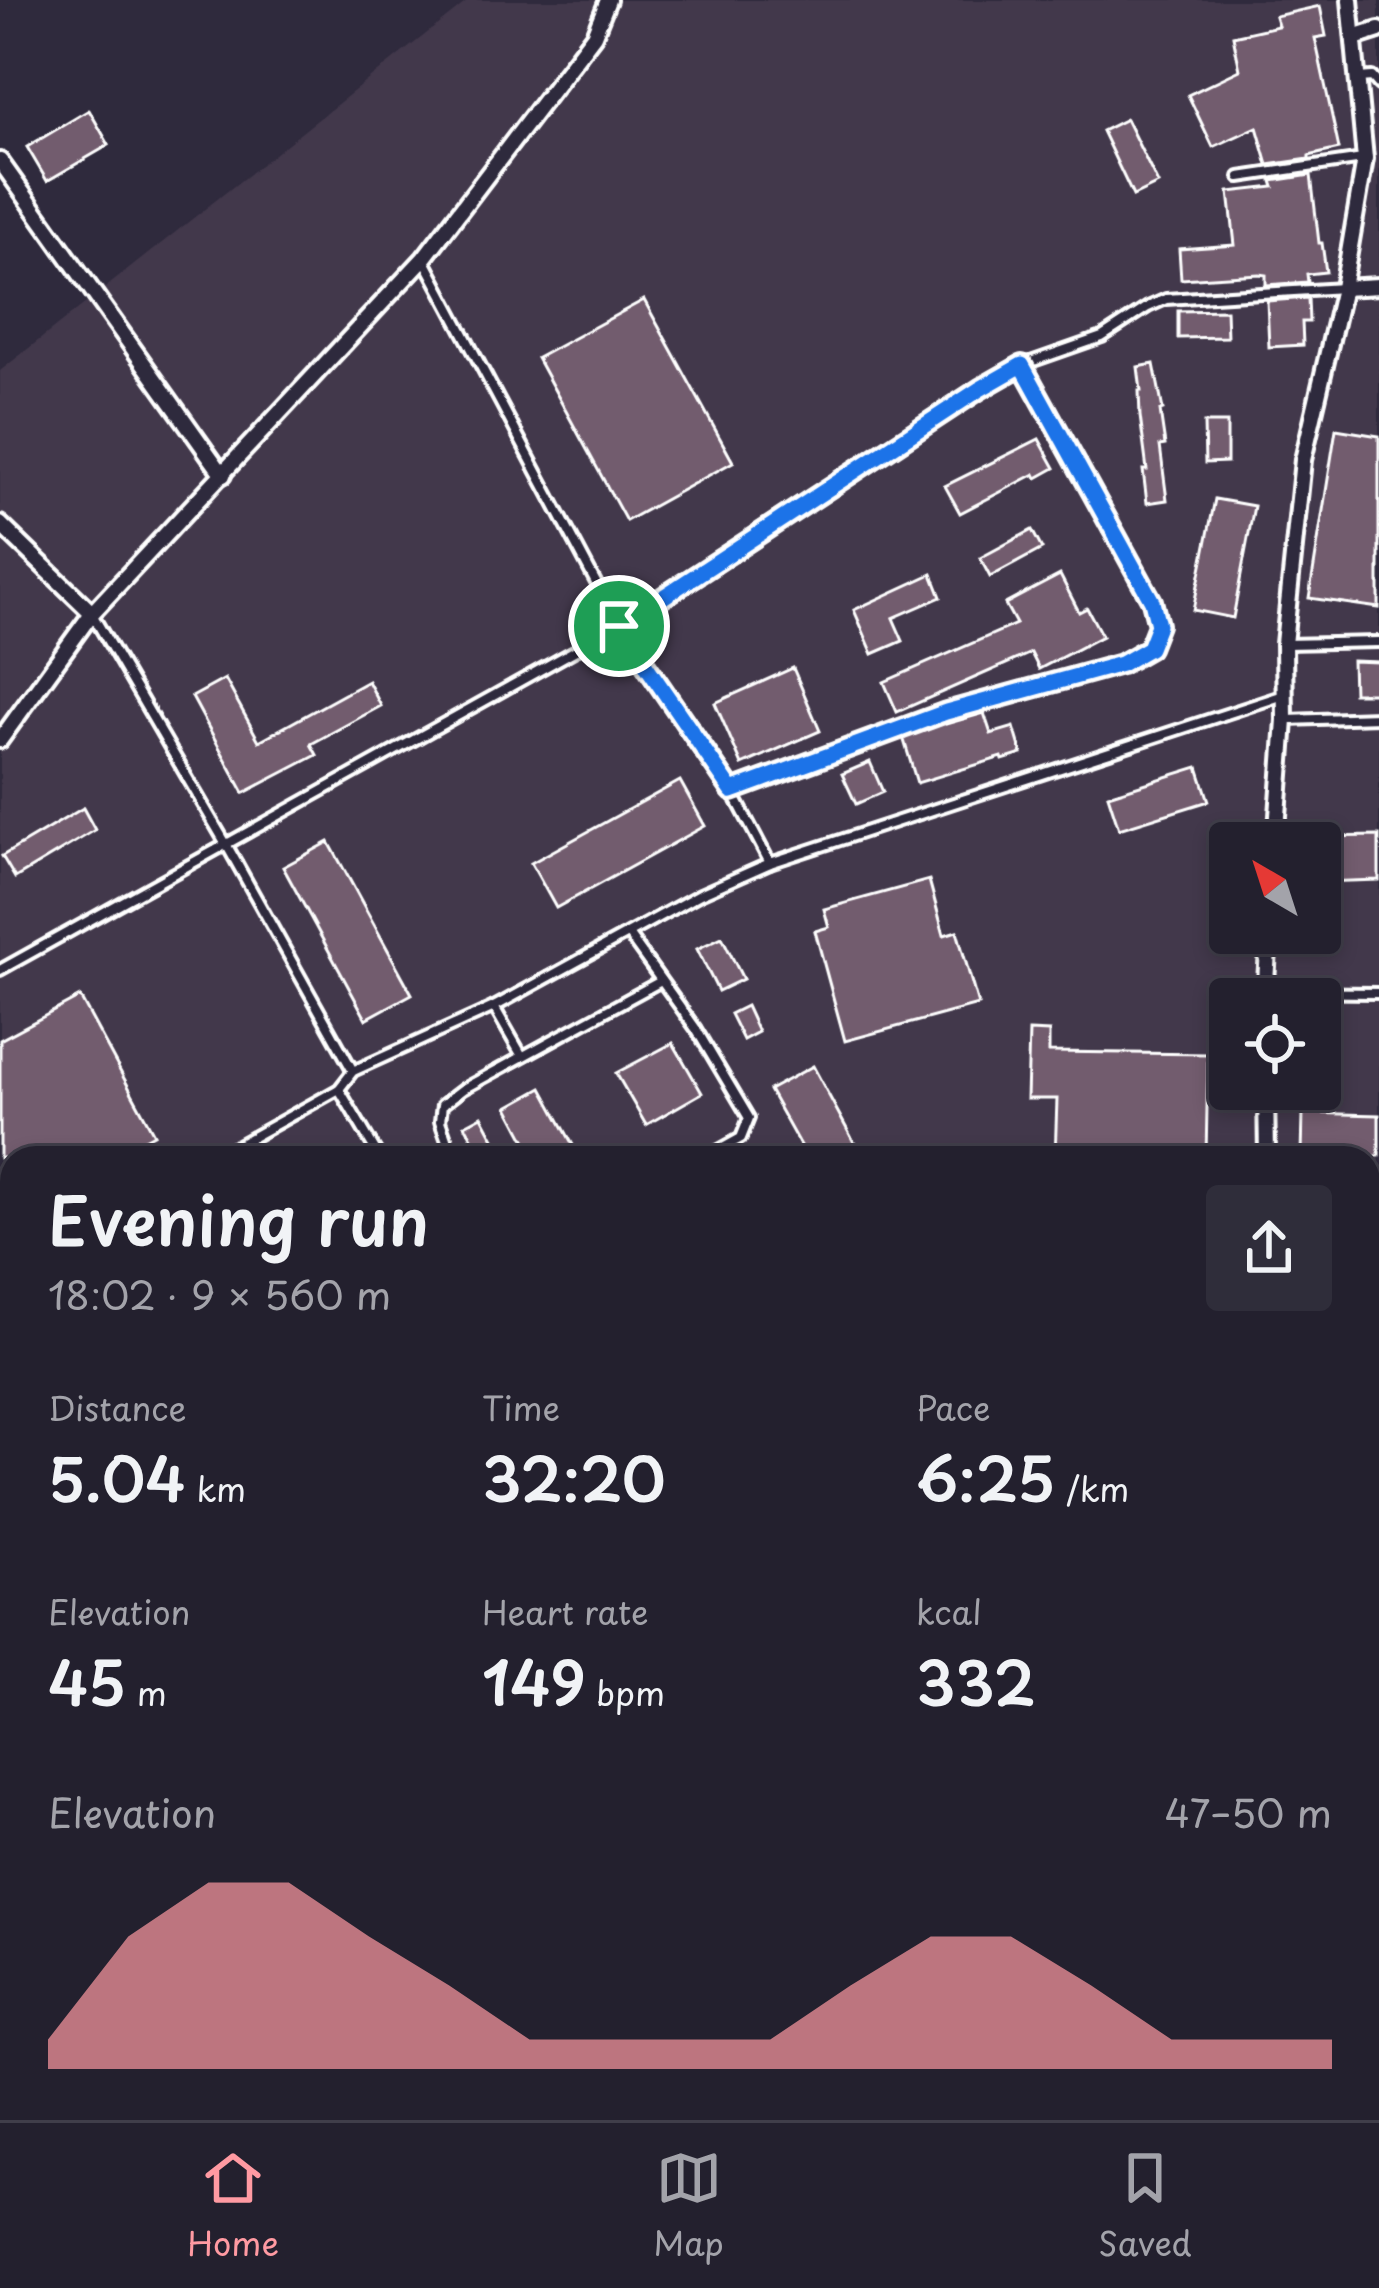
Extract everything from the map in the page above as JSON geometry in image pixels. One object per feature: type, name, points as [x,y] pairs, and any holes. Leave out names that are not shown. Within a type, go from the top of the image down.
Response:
[{"type":"street","points":[[0,740],[92,613],[424,258],[594,35],[608,0]]},
{"type":"street","points":[[1278,822],[1286,720],[1284,644],[1303,460],[1343,288],[1366,159],[1350,0]]},
{"type":"street","points":[[1354,38],[1379,30]]},
{"type":"street","points":[[0,161],[223,476]]},
{"type":"street","points":[[1343,288],[1379,286]]},
{"type":"street","points":[[0,524],[92,613]]},
{"type":"street","points":[[1267,1110],[1268,1146]]},
{"type":"lane","points":[[1358,78],[1372,77],[1379,85]]},
{"type":"lane","points":[[1362,128],[1379,121]]},
{"type":"lane","points":[[1240,177],[1366,159]]},
{"type":"lane","points":[[424,258],[619,626],[732,791],[770,863]]},
{"type":"lane","points":[[0,970],[619,626],[1022,365],[1102,338],[1166,299],[1343,288]]},
{"type":"lane","points":[[732,791],[946,712],[1121,664],[1149,648],[1158,625],[1152,601],[1022,365]]},
{"type":"lane","points":[[92,613],[352,1071]]},
{"type":"lane","points":[[1284,644],[1379,642]]},
{"type":"lane","points":[[237,1146],[339,1089],[352,1071],[494,1007],[700,895],[770,863],[1285,694]]},
{"type":"lane","points":[[1286,720],[1379,717]]},
{"type":"lane","points":[[628,934],[696,1029],[749,1118],[741,1138],[727,1146]]},
{"type":"lane","points":[[449,1146],[440,1121],[442,1105],[661,981]]},
{"type":"lane","points":[[1341,994],[1379,993]]},
{"type":"lane","points":[[494,1007],[522,1056]]},
{"type":"lane","points":[[339,1089],[373,1146]]},
{"type":"shaded area","points":[[469,0],[1379,0],[1379,1146],[0,1146],[0,371]]},
{"type":"building","points":[[1320,6],[1326,36],[1315,38],[1339,149],[1268,165],[1257,127],[1213,147],[1188,95],[1240,70],[1233,36],[1278,26],[1275,16]]},
{"type":"building","points":[[89,110],[109,145],[47,181],[27,147]]},
{"type":"building","points":[[1126,119],[1158,184],[1133,196],[1102,131]]},
{"type":"building","points":[[1311,175],[1326,272],[1307,274],[1308,282],[1266,285],[1266,275],[1259,274],[1181,279],[1179,249],[1235,245],[1229,192],[1274,187],[1272,181]]},
{"type":"building","points":[[1308,298],[1303,345],[1269,347],[1267,301]]},
{"type":"building","points":[[644,300],[733,462],[626,521],[537,358]]},
{"type":"building","points":[[1226,310],[1227,337],[1178,338],[1178,311]]},
{"type":"building","points":[[1154,364],[1163,410],[1165,445],[1160,446],[1167,500],[1147,503],[1138,367]]},
{"type":"building","points":[[1204,423],[1227,423],[1227,462],[1205,463]]},
{"type":"building","points":[[1336,429],[1379,436],[1379,608],[1309,598]]},
{"type":"building","points":[[1039,439],[1055,468],[960,513],[945,486]]},
{"type":"building","points":[[1215,499],[1254,506],[1233,618],[1193,610]]},
{"type":"building","points":[[1032,530],[1042,549],[990,577],[980,558]]},
{"type":"building","points":[[932,574],[941,597],[893,618],[903,641],[873,654],[854,610]]},
{"type":"building","points":[[1060,575],[1079,612],[1087,608],[1102,636],[1039,669],[1031,653],[897,712],[884,682],[1016,624],[1005,604]]},
{"type":"building","points":[[1352,661],[1379,662],[1379,693],[1353,693]]},
{"type":"building","points":[[793,668],[820,731],[742,765],[715,703]]},
{"type":"building","points":[[225,679],[259,741],[368,681],[381,706],[311,744],[317,755],[244,793],[192,697]]},
{"type":"building","points":[[984,713],[991,734],[1014,727],[1022,754],[917,783],[903,737]]},
{"type":"building","points":[[870,762],[883,792],[856,804],[842,774]]},
{"type":"building","points":[[1198,767],[1209,801],[1119,829],[1108,795]]},
{"type":"building","points":[[680,781],[705,826],[556,908],[531,863]]},
{"type":"building","points":[[83,808],[95,830],[15,878],[2,856]]},
{"type":"building","points":[[1379,836],[1379,880],[1341,881],[1341,837]]},
{"type":"building","points":[[329,842],[412,994],[366,1019],[283,867]]},
{"type":"building","points":[[929,880],[944,935],[957,931],[978,1005],[845,1041],[815,931],[829,927],[824,909]]},
{"type":"building","points":[[722,937],[743,979],[718,991],[697,949]]},
{"type":"building","points":[[80,997],[154,1134],[132,1146],[0,1146],[0,1040]]},
{"type":"building","points":[[746,1006],[758,1032],[743,1040],[730,1014]]},
{"type":"building","points":[[1029,1031],[1049,1032],[1049,1052],[1208,1054],[1206,1146],[1055,1146],[1057,1099],[1027,1099]]},
{"type":"building","points":[[673,1043],[702,1093],[646,1125],[616,1073]]},
{"type":"building","points":[[813,1066],[856,1146],[800,1146],[769,1090]]},
{"type":"building","points":[[542,1088],[573,1146],[529,1146],[508,1107]]},
{"type":"building","points":[[1303,1113],[1379,1115],[1379,1146],[1302,1146]]},
{"type":"building","points":[[482,1116],[498,1146],[476,1146],[465,1125]]},
{"type":"route","points":[[1022,365],[1152,601],[1158,625],[1149,648],[1121,664],[946,712],[732,791],[619,626],[1022,365]]}]
